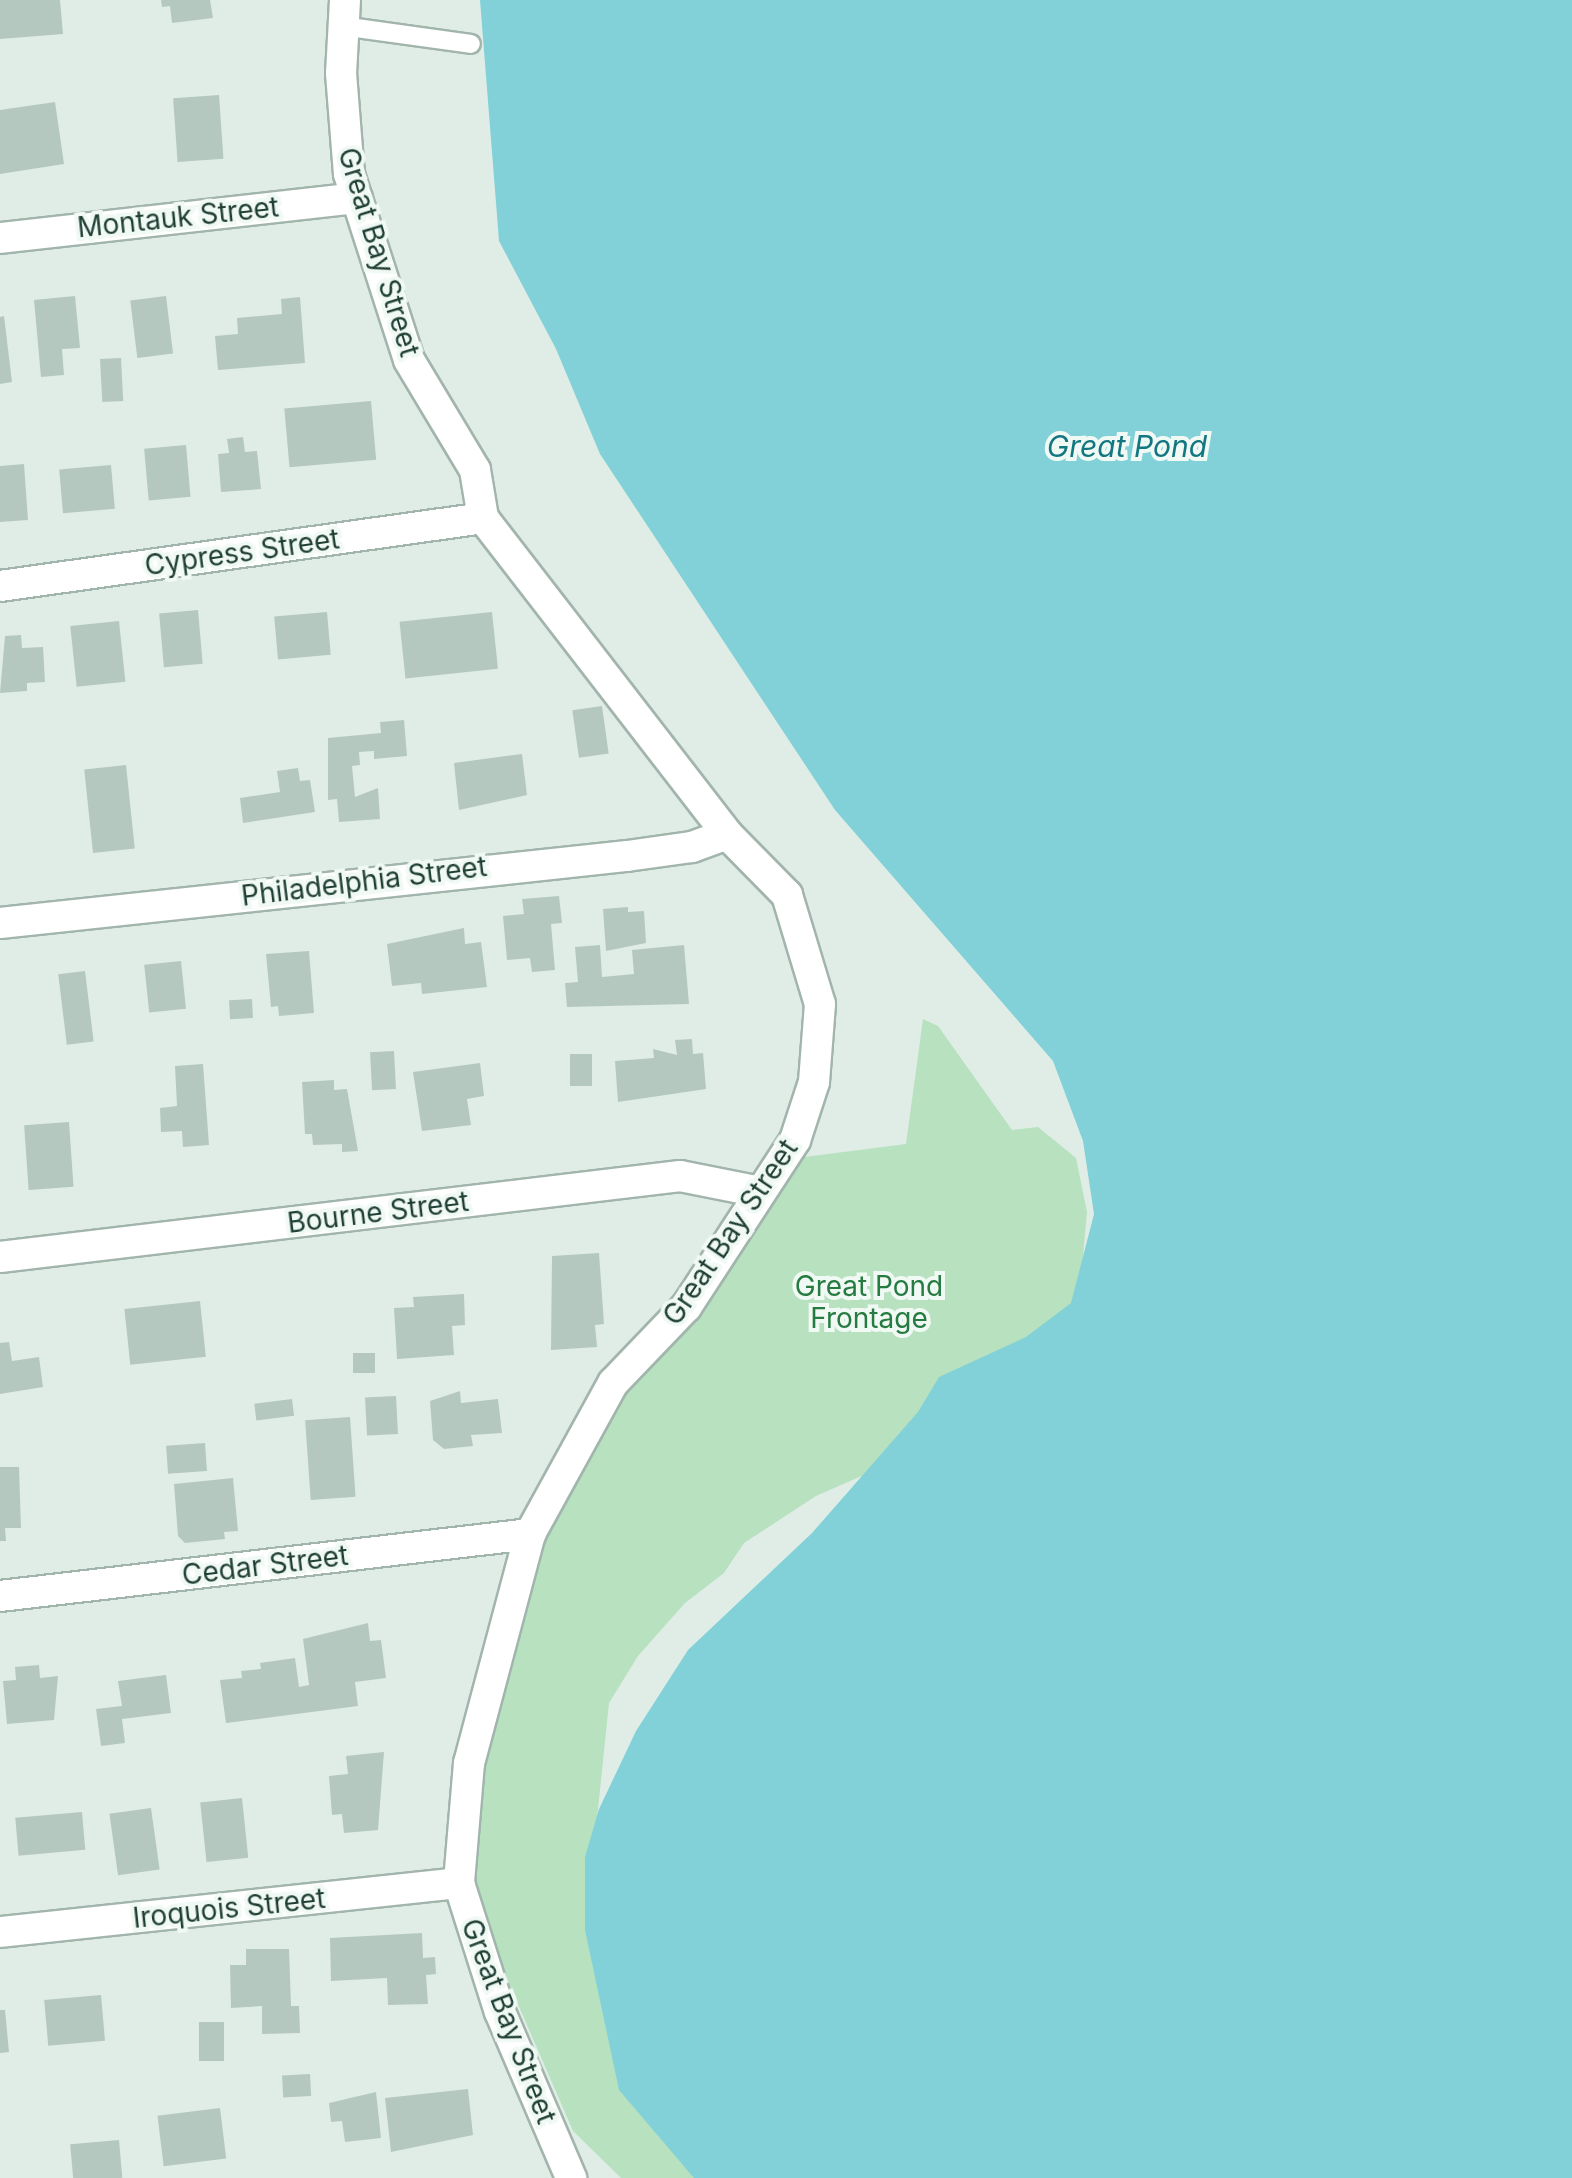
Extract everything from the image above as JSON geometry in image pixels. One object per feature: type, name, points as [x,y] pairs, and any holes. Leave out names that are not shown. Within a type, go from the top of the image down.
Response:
[{"type":"street","name":"Great Bay Street","points":[[344,13],[344,145],[357,198],[409,360],[475,470],[483,518],[726,834],[788,894],[820,1004],[814,1082],[795,1140],[756,1191],[686,1308],[613,1383],[590,1417],[530,1534],[469,1764],[458,1883],[500,2012],[570,2178]]},
{"type":"street","name":"Montauk Street","points":[[0,238],[357,198]]},
{"type":"street","name":"Cypress Street","points":[[0,586],[483,518]]},
{"type":"street","name":"Philadelphia Street","points":[[0,923],[627,856],[692,847],[726,834]]},
{"type":"street","name":"Bourne Street","points":[[0,1256],[680,1176],[756,1191]]},
{"type":"street","name":"Cedar Street","points":[[0,1596],[530,1534]]},
{"type":"street","name":"Iroquois Street","points":[[0,1932],[458,1883]]},
{"type":"lane","points":[[344,13],[472,44]]},
{"type":"green space","name":"Great Pond Frontage","points":[[923,1019],[938,1026],[1012,1130],[1038,1127],[1076,1158],[1087,1212],[1081,1279],[1074,1302],[907,1456],[816,1496],[744,1543],[724,1573],[685,1603],[638,1656],[609,1703],[597,1819],[717,2178],[621,2178],[573,2131],[474,1903],[468,1774],[534,1520],[781,1160],[906,1144]]},
{"type":"water","name":"Great Pond","points":[[480,0],[1572,0],[1572,2178],[694,2178],[619,2090],[585,1930],[585,1857],[599,1809],[636,1731],[688,1650],[812,1533],[918,1412],[939,1377],[1026,1337],[1071,1303],[1094,1214],[1083,1141],[1053,1061],[835,810],[600,454],[556,349],[499,241]]},
{"type":"building","points":[[0,0],[60,0],[63,34],[0,39]]},
{"type":"building","points":[[161,0],[210,0],[213,18],[172,23],[170,6],[162,7]]},
{"type":"building","points":[[219,95],[223,159],[178,162],[173,98]]},
{"type":"building","points":[[55,102],[64,164],[0,174],[0,110]]},
{"type":"building","points":[[75,296],[80,348],[62,349],[64,375],[41,377],[34,300]]},
{"type":"building","points":[[166,296],[173,354],[137,358],[130,300]]},
{"type":"building","points":[[300,297],[305,363],[218,370],[215,336],[238,334],[237,318],[282,314],[281,299]]},
{"type":"building","points":[[4,316],[12,382],[0,384],[0,317]]},
{"type":"building","points":[[121,358],[123,401],[102,402],[100,359]]},
{"type":"building","points":[[371,401],[376,460],[289,467],[284,409]]},
{"type":"building","points":[[243,437],[245,452],[257,451],[261,489],[221,492],[218,454],[229,453],[227,439]]},
{"type":"building","points":[[186,445],[191,497],[149,500],[144,449]]},
{"type":"building","points":[[24,464],[28,520],[0,522],[0,466]]},
{"type":"building","points":[[111,465],[115,509],[63,513],[59,470]]},
{"type":"building","points":[[198,610],[203,664],[164,667],[159,613]]},
{"type":"building","points":[[327,612],[331,655],[278,659],[274,617]]},
{"type":"building","points":[[492,612],[498,669],[405,678],[400,622]]},
{"type":"building","points":[[119,621],[125,682],[77,687],[70,626]]},
{"type":"building","points":[[21,635],[22,648],[43,647],[45,682],[27,683],[27,691],[0,693],[5,636]]},
{"type":"building","points":[[602,706],[609,754],[579,758],[572,710]]},
{"type":"building","points":[[404,720],[407,756],[374,759],[374,751],[359,752],[360,765],[352,766],[355,797],[378,788],[380,819],[339,822],[337,799],[328,800],[328,738],[381,733],[380,722]]},
{"type":"building","points":[[522,754],[527,795],[459,810],[454,763]]},
{"type":"building","points":[[126,765],[135,849],[93,853],[84,769]]},
{"type":"building","points":[[298,768],[300,781],[310,780],[315,812],[243,823],[240,798],[280,792],[277,771]]},
{"type":"building","points":[[559,896],[562,923],[551,924],[555,970],[532,972],[530,958],[507,960],[503,916],[524,914],[522,899]]},
{"type":"building","points":[[628,907],[628,912],[644,911],[646,943],[606,951],[603,909]]},
{"type":"building","points":[[464,928],[465,944],[481,942],[487,987],[422,994],[421,983],[392,986],[387,944]]},
{"type":"building","points":[[600,945],[602,977],[634,974],[632,950],[684,945],[689,1004],[567,1007],[565,983],[578,982],[575,947]]},
{"type":"building","points":[[309,951],[314,1013],[279,1016],[278,1006],[271,1007],[266,954]]},
{"type":"building","points":[[181,961],[186,1009],[149,1013],[144,965]]},
{"type":"building","points":[[85,971],[94,1041],[67,1045],[58,974]]},
{"type":"building","points":[[252,999],[253,1018],[230,1019],[229,1000]]},
{"type":"building","points":[[692,1039],[693,1054],[703,1053],[706,1089],[618,1102],[615,1061],[654,1058],[653,1049],[677,1055],[675,1040]]},
{"type":"building","points":[[394,1051],[396,1089],[372,1090],[370,1052]]},
{"type":"building","points":[[570,1054],[592,1054],[592,1086],[570,1086]]},
{"type":"building","points":[[480,1063],[484,1096],[467,1099],[471,1125],[422,1131],[413,1072]]},
{"type":"building","points":[[203,1064],[209,1145],[183,1147],[182,1131],[161,1132],[160,1108],[177,1106],[175,1066]]},
{"type":"building","points":[[334,1080],[334,1090],[347,1089],[358,1151],[342,1152],[342,1144],[313,1145],[312,1134],[305,1134],[302,1082]]},
{"type":"building","points":[[69,1122],[74,1187],[29,1190],[24,1125]]},
{"type":"building","points":[[599,1253],[604,1324],[595,1325],[597,1347],[551,1350],[552,1256]]},
{"type":"building","points":[[464,1294],[465,1325],[452,1326],[454,1355],[397,1359],[394,1308],[414,1307],[413,1297]]},
{"type":"building","points":[[200,1301],[206,1357],[130,1365],[124,1309]]},
{"type":"building","points":[[9,1342],[12,1361],[39,1357],[43,1387],[0,1394],[0,1343]]},
{"type":"building","points":[[353,1353],[375,1353],[375,1373],[353,1373]]},
{"type":"building","points":[[460,1391],[461,1403],[498,1399],[502,1433],[471,1435],[473,1446],[444,1449],[433,1440],[430,1401]]},
{"type":"building","points":[[396,1396],[398,1434],[367,1436],[365,1398]]},
{"type":"building","points":[[292,1399],[294,1416],[256,1421],[254,1404]]},
{"type":"building","points":[[350,1417],[356,1497],[311,1500],[305,1420]]},
{"type":"building","points":[[205,1443],[207,1471],[168,1474],[166,1446]]},
{"type":"building","points":[[0,1467],[19,1467],[21,1528],[5,1528],[6,1541],[0,1541]]},
{"type":"building","points":[[233,1478],[238,1531],[224,1532],[225,1539],[185,1543],[178,1536],[174,1484]]},
{"type":"building","points":[[368,1623],[370,1641],[381,1640],[386,1678],[355,1682],[358,1706],[226,1723],[220,1680],[242,1678],[241,1671],[261,1669],[260,1663],[295,1658],[299,1687],[309,1685],[303,1639]]},
{"type":"building","points":[[39,1665],[40,1678],[58,1676],[54,1720],[7,1724],[3,1681],[16,1680],[15,1667]]},
{"type":"building","points":[[166,1675],[171,1713],[122,1719],[125,1743],[101,1746],[96,1709],[122,1706],[118,1681]]},
{"type":"building","points":[[384,1752],[378,1830],[344,1833],[342,1814],[332,1815],[329,1776],[348,1774],[346,1756]]},
{"type":"building","points":[[242,1798],[248,1858],[207,1862],[200,1802]]},
{"type":"building","points":[[151,1808],[160,1869],[118,1875],[109,1814]]},
{"type":"building","points":[[82,1812],[85,1850],[19,1856],[15,1818]]},
{"type":"building","points":[[422,1933],[423,1958],[435,1957],[436,1974],[426,1975],[428,2004],[388,2005],[387,1978],[331,1981],[330,1938]]},
{"type":"building","points":[[246,1949],[289,1949],[291,2006],[299,2006],[300,2033],[262,2034],[262,2006],[231,2008],[230,1965],[246,1965]]},
{"type":"building","points":[[101,1995],[105,2041],[48,2046],[44,2000]]},
{"type":"building","points":[[0,2010],[5,2010],[9,2052],[0,2053]]},
{"type":"building","points":[[199,2022],[224,2022],[224,2061],[199,2061]]},
{"type":"building","points":[[310,2074],[311,2096],[283,2097],[282,2075]]},
{"type":"building","points":[[468,2089],[473,2135],[391,2152],[385,2098]]},
{"type":"building","points":[[376,2092],[381,2138],[345,2142],[342,2121],[331,2122],[329,2103]]},
{"type":"building","points":[[220,2108],[226,2159],[164,2166],[157,2116]]},
{"type":"building","points":[[119,2140],[122,2178],[73,2178],[70,2144]]}]
